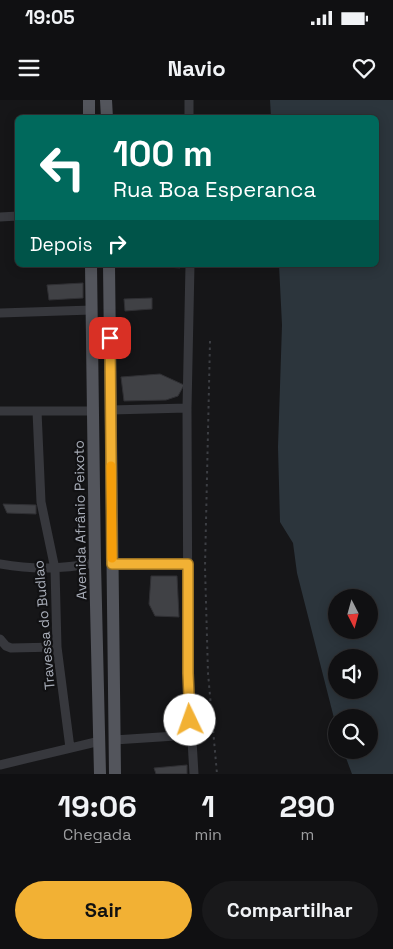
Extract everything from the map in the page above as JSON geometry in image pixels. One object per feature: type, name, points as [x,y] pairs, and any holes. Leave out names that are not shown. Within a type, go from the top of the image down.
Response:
[{"type":"main road","points":[[89,100],[89,115]]},
{"type":"main road","points":[[106,100],[107,115]]},
{"type":"main road","name":"Avenida Afrânio Peixoto","points":[[91,267],[100,774]]},
{"type":"main road","points":[[109,267],[114,740],[116,774]]},
{"type":"street","points":[[189,100],[189,115]]},
{"type":"street","points":[[0,217],[15,216]]},
{"type":"street","points":[[190,267],[187,408],[188,673],[194,774]]},
{"type":"street","points":[[0,313],[92,310]]},
{"type":"street","points":[[111,410],[187,408]]},
{"type":"street","points":[[0,411],[94,411]]},
{"type":"street","name":"Travessa do Budlao","points":[[37,411],[41,502],[55,569],[57,647],[70,748]]},
{"type":"street","points":[[0,564],[34,569],[55,569],[95,563]]},
{"type":"street","points":[[112,564],[188,564]]},
{"type":"street","points":[[0,639],[6,646],[11,648],[57,647]]},
{"type":"street","points":[[114,740],[191,735]]},
{"type":"street","points":[[0,765],[100,741]]},
{"type":"path","points":[[210,341],[205,566],[208,673],[217,774]]},
{"type":"shaded area","points":[[270,100],[393,100],[393,774],[352,774],[346,759],[378,759],[378,709],[332,709],[329,699],[378,699],[378,649],[328,649],[328,695],[297,573],[293,543],[280,522],[278,447],[282,325],[279,267],[379,267],[379,115],[271,115]]},
{"type":"building","points":[[83,283],[83,298],[49,300],[47,285]]},
{"type":"building","points":[[152,298],[152,309],[125,311],[124,299]]},
{"type":"building","points":[[160,374],[184,385],[178,396],[166,400],[124,401],[121,377]]},
{"type":"building","points":[[3,504],[36,505],[36,514],[7,513]]},
{"type":"building","points":[[151,576],[177,576],[179,617],[155,616],[149,604]]},
{"type":"building","points":[[187,765],[187,774],[156,774],[154,768]]},
{"type":"slow traffic","points":[[111,466],[112,558]]},
{"type":"route","points":[[110,338],[112,564],[188,564],[190,720]]}]
